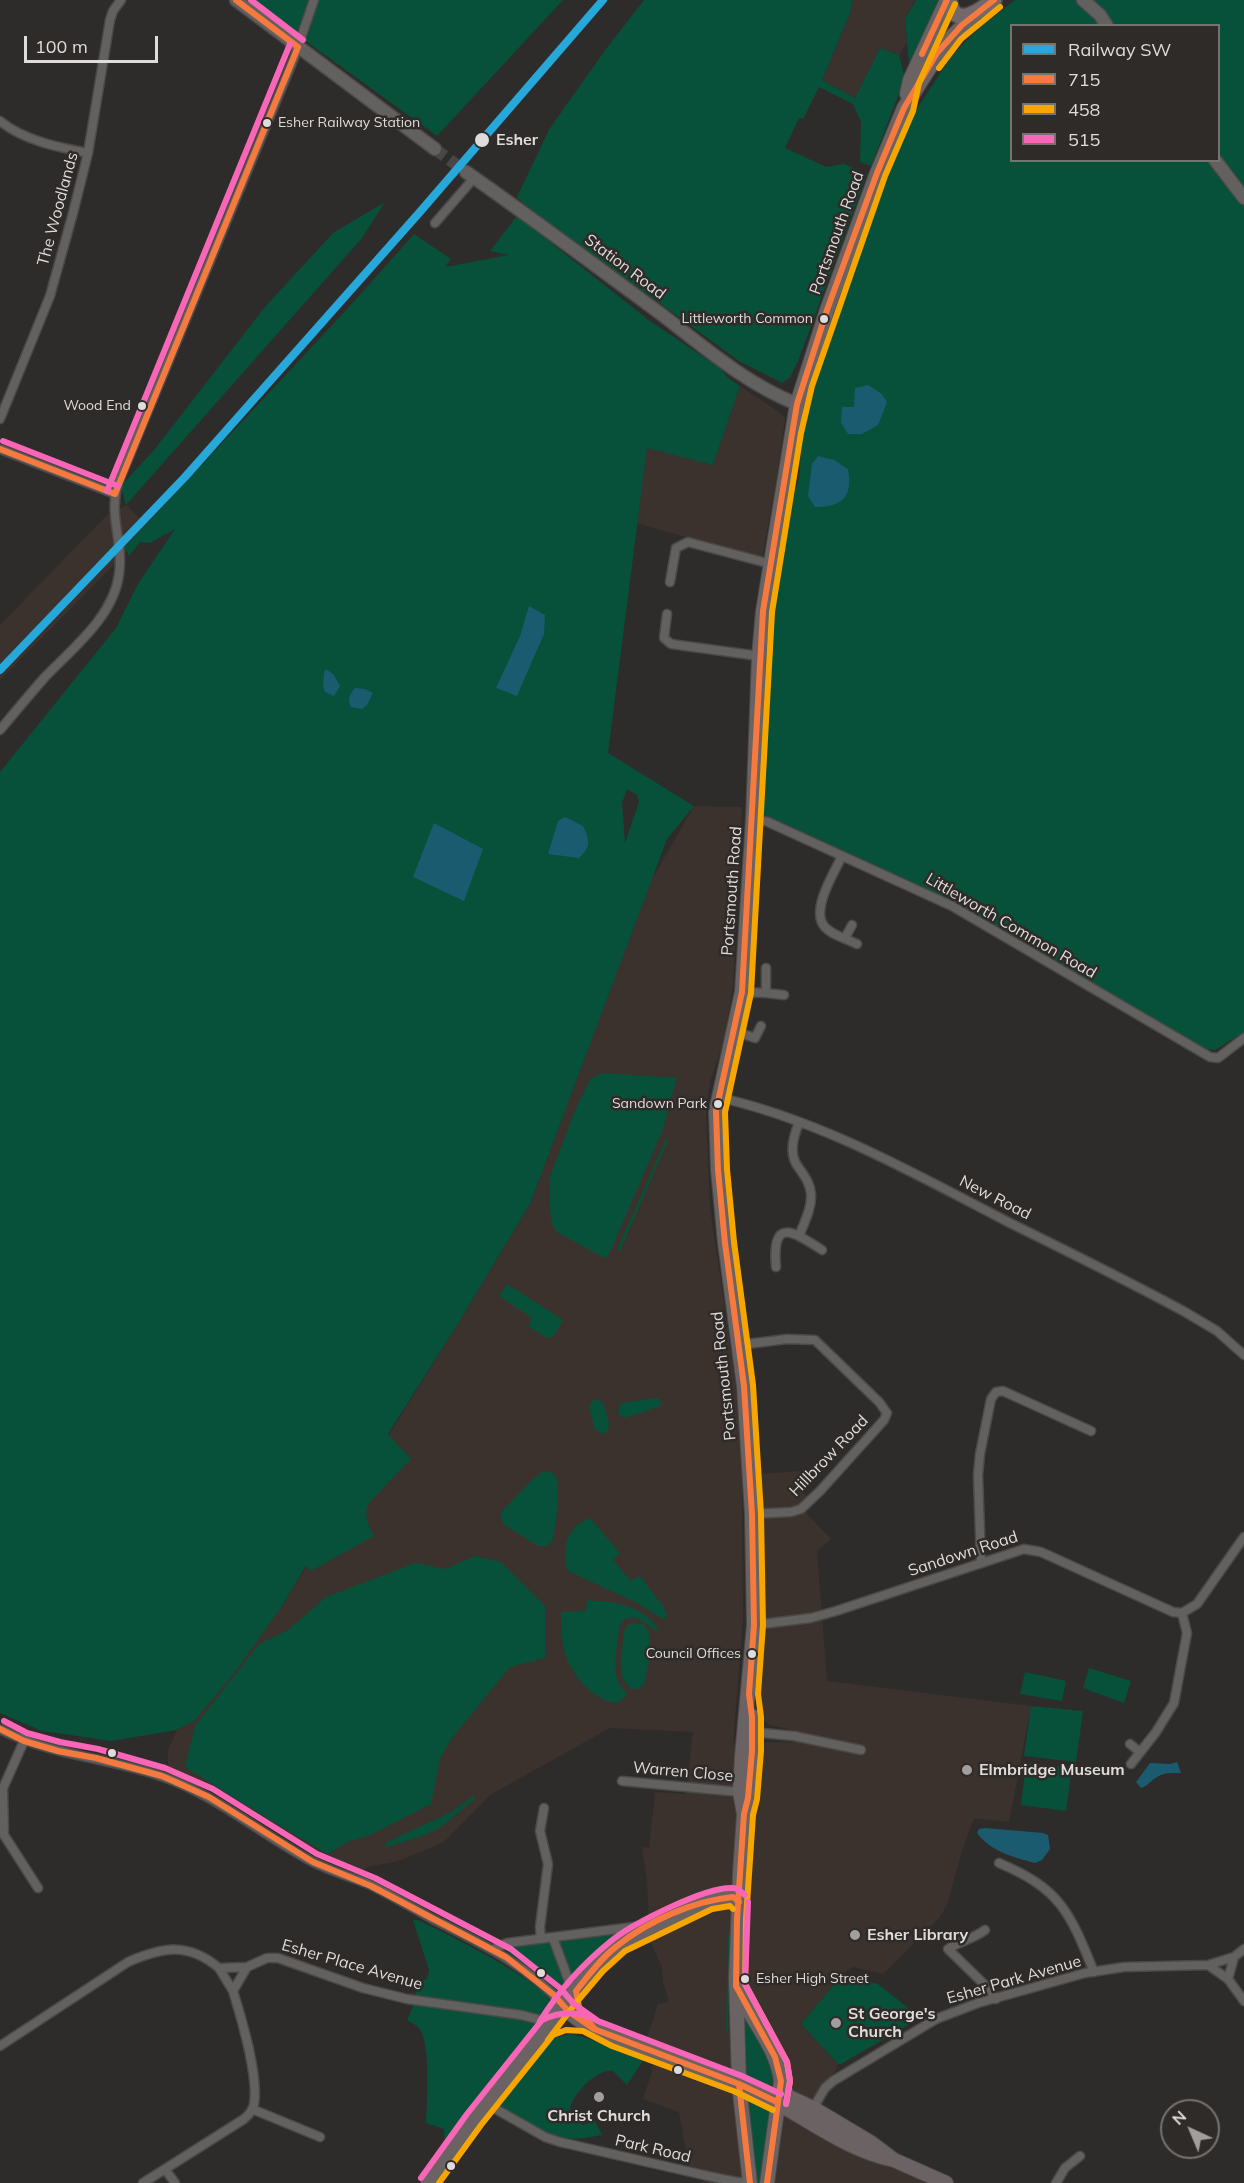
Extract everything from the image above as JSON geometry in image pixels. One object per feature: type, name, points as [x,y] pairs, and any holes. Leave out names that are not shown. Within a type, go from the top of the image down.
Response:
[{"type":"highway","points":[[948,0],[957,15],[966,17],[975,14],[994,0]]},
{"type":"main road","points":[[237,0],[435,148]]},
{"type":"main road","name":"Portsmouth Road","points":[[904,108],[910,80],[948,0]]},
{"type":"main road","points":[[925,74],[954,42],[1005,0]]},
{"type":"main road","points":[[1083,0],[1100,15],[1106,24]]},
{"type":"main road","name":"Portsmouth Road","points":[[748,1732],[754,1625],[753,1514],[745,1400],[718,1170],[716,1118],[717,1097],[742,992],[753,818],[759,656],[771,564],[797,404],[831,299],[877,172],[904,108],[925,74],[946,42],[975,14]]},
{"type":"main road","points":[[1217,162],[1244,198]]},
{"type":"main road","name":"Station Road","points":[[470,175],[735,370],[797,404]]},
{"type":"main road","points":[[744,1814],[740,1792],[748,1732]]},
{"type":"main road","points":[[748,1732],[750,1776],[744,1814],[738,1902],[736,1986],[739,2084],[750,2182]]},
{"type":"main road","points":[[428,2183],[563,2005],[597,1965],[620,1944],[709,1900],[740,1876]]},
{"type":"main road","points":[[709,1900],[733,1897],[738,1902]]},
{"type":"main road","points":[[736,1986],[775,2057],[787,2096],[810,2114]]},
{"type":"main road","points":[[576,1991],[579,2009],[585,2022]]},
{"type":"main road","points":[[563,2005],[585,2022],[615,2038],[739,2084],[810,2114],[870,2142],[894,2160],[946,2183]]},
{"type":"main road","points":[[548,2026],[565,2021],[585,2022]]},
{"type":"main road","points":[[767,2183],[781,2081]]},
{"type":"street","name":"The Woodlands","points":[[0,419],[50,296],[88,153],[110,20],[121,0]]},
{"type":"street","points":[[0,730],[90,630],[115,594],[120,564],[114,514],[115,494],[298,47],[314,0]]},
{"type":"street","points":[[0,121],[20,134],[47,144],[88,153]]},
{"type":"street","points":[[435,223],[470,175]]},
{"type":"street","points":[[0,449],[115,494]]},
{"type":"street","points":[[670,582],[676,548],[687,542],[771,564]]},
{"type":"street","points":[[667,614],[663,633],[667,642],[759,656]]},
{"type":"street","name":"Littleworth Common Road","points":[[753,818],[768,822],[952,906],[1209,1057],[1218,1058],[1244,1038]]},
{"type":"street","points":[[842,856],[819,909],[820,919],[825,927],[857,944]]},
{"type":"street","points":[[845,938],[852,925]]},
{"type":"street","points":[[766,968],[766,993]]},
{"type":"street","points":[[742,992],[784,995]]},
{"type":"street","points":[[734,1031],[755,1038],[761,1026]]},
{"type":"street","name":"New Road","points":[[717,1097],[757,1107],[884,1159],[1168,1303],[1216,1331],[1244,1355]]},
{"type":"street","points":[[799,1123],[792,1147],[797,1167],[809,1184],[810,1204],[800,1236]]},
{"type":"street","points":[[810,1204],[821,1209]]},
{"type":"street","points":[[776,1267],[775,1251],[778,1235],[784,1232],[800,1236],[822,1250]]},
{"type":"street","name":"Hillbrow Road","points":[[739,1345],[787,1339],[815,1340],[879,1402],[887,1413],[884,1420],[809,1503],[791,1512],[753,1514]]},
{"type":"street","points":[[981,1563],[979,1465],[991,1399],[996,1392],[1003,1391],[1091,1431]]},
{"type":"street","points":[[1131,1764],[1174,1703],[1187,1633],[1182,1613],[1197,1604],[1244,1538]]},
{"type":"street","name":"Sandown Road","points":[[754,1625],[811,1618],[836,1611],[1024,1549],[1032,1549],[1173,1612],[1182,1613]]},
{"type":"street","points":[[0,1729],[24,1741],[58,1751],[96,1758],[162,1776],[209,1797],[313,1862],[371,1886],[494,1950],[522,1968],[563,2005]]},
{"type":"street","points":[[748,1732],[794,1736],[861,1750]]},
{"type":"street","points":[[24,1741],[3,1788],[4,1835],[38,1888]]},
{"type":"street","points":[[1130,1744],[1140,1752]]},
{"type":"street","name":"Warren Close","points":[[622,1781],[740,1792]]},
{"type":"street","points":[[542,1939],[540,1927],[548,1864],[540,1831],[544,1808]]},
{"type":"street","points":[[999,1863],[1027,1875],[1052,1893],[1075,1925],[1094,1972]]},
{"type":"street","points":[[494,1950],[507,1943],[655,1925]]},
{"type":"street","points":[[985,1930],[976,1937],[945,1947],[990,1990],[996,1999]]},
{"type":"street","points":[[553,1938],[570,1984],[576,1991]]},
{"type":"street","points":[[0,2046],[128,1962],[147,1954],[177,1949],[194,1952],[208,1958],[219,1968],[233,1991],[249,2048],[254,2096],[252,2109],[244,2118],[143,2183]]},
{"type":"street","points":[[1228,1979],[1234,1957],[1244,1949]]},
{"type":"street","name":"Esher Park Avenue","points":[[810,2114],[825,2088],[833,2081],[930,2022],[978,2003],[1094,1972],[1124,1967],[1208,1965],[1234,1957]]},
{"type":"street","name":"Esher Place Avenue","points":[[219,1968],[247,1967],[267,1958],[286,1959],[363,1988],[407,1999],[521,2015],[537,2019],[548,2026]]},
{"type":"street","points":[[1208,1965],[1228,1979],[1244,2001]]},
{"type":"street","points":[[233,1991],[247,1967]]},
{"type":"street","name":"Park Road","points":[[487,2104],[545,2137],[560,2142],[707,2180],[750,2182]]},
{"type":"street","points":[[252,2109],[320,2137]]},
{"type":"street","points":[[1056,2183],[1065,2168],[1080,2156]]},
{"type":"street","points":[[165,2169],[175,2183]]},
{"type":"shaded area","points":[[853,0],[915,0],[905,19],[907,42],[899,55],[880,48],[855,98],[822,80],[850,13]]},
{"type":"shaded area","points":[[740,386],[782,414],[785,419],[762,558],[636,523],[647,447],[713,465]]},
{"type":"shaded area","points":[[126,505],[150,528],[0,680],[0,625],[106,516]]},
{"type":"shaded area","points":[[694,806],[742,807],[733,986],[724,1041],[710,1082],[706,1113],[710,1208],[738,1398],[742,1462],[743,1620],[733,1743],[799,1742],[790,1729],[769,1725],[760,1718],[757,1707],[762,1524],[761,1474],[800,1471],[800,1488],[806,1496],[807,1514],[831,1539],[817,1551],[827,1681],[1031,1706],[1009,1822],[974,1818],[947,1905],[939,1918],[883,1974],[853,1967],[844,1972],[801,2024],[838,2064],[819,2107],[934,2183],[703,2183],[704,2171],[689,2167],[679,2112],[643,2099],[651,2075],[653,2059],[661,2047],[646,2041],[658,2004],[669,2002],[663,1982],[662,1967],[648,1937],[647,1880],[642,1847],[649,1848],[655,1792],[686,1794],[693,1732],[610,1728],[490,1795],[444,1842],[398,1861],[367,1867],[363,1872],[331,1866],[198,1782],[168,1768],[168,1750],[177,1730],[195,1720],[282,1606],[530,1204],[651,881]]},
{"type":"green space","points":[[249,0],[563,0],[437,136]]},
{"type":"green space","points":[[644,0],[853,0],[850,13],[822,80],[855,98],[880,48],[899,55],[905,78],[871,166],[860,162],[861,122],[853,104],[819,87],[803,119],[799,118],[785,148],[826,167],[844,164],[867,174],[798,361],[790,377],[782,383],[739,361],[517,197],[550,128]]},
{"type":"green space","points":[[916,0],[940,0],[912,63],[909,63],[905,19]]},
{"type":"green space","name":"Littleworth Common","points":[[1015,0],[1244,0],[1244,1032],[1215,1050],[1204,1049],[952,900],[764,815],[762,810],[772,617],[788,518],[799,477],[803,425],[821,360],[906,124],[953,55],[975,33]]},
{"type":"green space","points":[[385,202],[362,238],[126,505],[121,486],[154,450],[265,307],[333,233]]},
{"type":"green space","points":[[517,216],[650,321],[720,368],[728,378],[740,386],[713,465],[647,448],[608,753],[694,806],[667,839],[530,1204],[388,1434],[411,1459],[369,1503],[366,1516],[374,1536],[311,1571],[306,1566],[282,1606],[234,1673],[195,1720],[177,1730],[111,1741],[42,1731],[0,1713],[0,772],[116,628],[138,584],[175,529],[150,543],[140,542],[129,556],[125,547],[350,306],[414,234],[451,259],[445,267],[509,255],[490,251]],"holes":[[[627,789],[637,795],[639,802],[625,843],[622,803]]]},
{"type":"green space","points":[[603,1073],[677,1078],[663,1129],[611,1250],[604,1258],[557,1232],[552,1225],[550,1210],[550,1177],[575,1110],[591,1078]]},
{"type":"green space","points":[[667,1137],[667,1143],[620,1251],[617,1250]]},
{"type":"green space","points":[[507,1284],[563,1320],[553,1337],[547,1338],[528,1326],[532,1318],[499,1296]]},
{"type":"green space","points":[[595,1398],[603,1403],[609,1423],[608,1430],[604,1434],[595,1430],[589,1406]]},
{"type":"green space","points":[[659,1398],[661,1406],[624,1418],[618,1413],[622,1403]]},
{"type":"green space","points":[[544,1471],[556,1477],[557,1509],[552,1541],[547,1546],[538,1546],[503,1524],[500,1515],[534,1478]]},
{"type":"green space","points":[[590,1518],[620,1553],[613,1560],[631,1581],[640,1576],[664,1607],[667,1616],[663,1619],[637,1603],[568,1571],[565,1554],[567,1539],[575,1527]]},
{"type":"green space","points":[[475,1556],[501,1562],[545,1606],[545,1658],[510,1667],[452,1738],[440,1759],[431,1804],[371,1835],[347,1842],[328,1854],[185,1767],[195,1726],[259,1644],[288,1630],[326,1597],[415,1563],[445,1569]]},
{"type":"green space","points":[[587,1600],[627,1606],[645,1615],[659,1630],[655,1631],[636,1618],[622,1622],[619,1628],[616,1672],[621,1687],[627,1693],[617,1703],[601,1698],[587,1688],[575,1674],[565,1653],[561,1612],[586,1611]]},
{"type":"green space","points":[[631,1623],[645,1626],[649,1637],[646,1679],[638,1689],[632,1689],[626,1684],[620,1663],[624,1633],[626,1627]]},
{"type":"green space","points":[[1089,1668],[1131,1681],[1124,1703],[1083,1688]]},
{"type":"green space","points":[[1025,1672],[1066,1681],[1062,1701],[1020,1694]]},
{"type":"green space","points":[[1031,1706],[1083,1711],[1076,1762],[1024,1756]]},
{"type":"green space","points":[[1026,1763],[1072,1768],[1066,1811],[1021,1805]]},
{"type":"green space","points":[[473,1796],[476,1798],[441,1827],[425,1835],[385,1846],[387,1842],[451,1812]]},
{"type":"green space","points":[[413,1920],[418,1920],[471,1947],[515,1972],[547,1997],[553,2007],[547,2016],[415,1996],[418,1982],[427,1979],[429,1970]]},
{"type":"green space","points":[[640,1928],[574,1983],[558,1943],[560,1940]]},
{"type":"green space","points":[[728,1935],[730,1937],[728,2033],[726,2031]]},
{"type":"green space","points":[[548,1942],[569,1988],[568,1992],[556,1990],[505,1950],[506,1946]]},
{"type":"green space","points":[[864,1981],[878,1984],[917,2015],[915,2021],[838,2064],[801,2024],[836,1982]]},
{"type":"green space","points":[[414,2004],[529,2020],[536,2026],[534,2034],[445,2148],[444,2129],[426,2123],[427,2059],[423,2035],[419,2028],[407,2020]]},
{"type":"green space","points":[[744,2020],[758,2038],[770,2066],[773,2080],[768,2088],[756,2086],[746,2077]]},
{"type":"green space","points":[[572,2034],[646,2056],[627,2085],[613,2071],[600,2073],[580,2090],[571,2104],[570,2110],[583,2125],[595,2121],[602,2135],[569,2139],[552,2135],[498,2105],[539,2049],[554,2038]]},
{"type":"green space","points":[[750,2099],[771,2111],[761,2183],[755,2183],[749,2135]]},
{"type":"water","points":[[868,385],[882,394],[887,402],[878,425],[862,434],[848,434],[841,423],[842,407],[854,407],[855,388]]},
{"type":"water","points":[[818,456],[834,460],[848,469],[849,487],[844,499],[825,507],[815,507],[808,496],[812,464]]},
{"type":"water","points":[[529,606],[545,615],[544,634],[517,696],[496,688],[520,636]]},
{"type":"water","points":[[326,669],[334,675],[340,686],[334,696],[325,692],[323,686]]},
{"type":"water","points":[[355,688],[373,693],[367,705],[362,709],[351,707],[349,702]]},
{"type":"water","points":[[565,817],[583,826],[587,836],[586,850],[579,858],[548,854],[558,821]]},
{"type":"water","points":[[434,823],[483,849],[464,901],[413,877]]},
{"type":"water","points":[[1177,1762],[1181,1773],[1163,1774],[1141,1788],[1136,1782],[1150,1763]]},
{"type":"water","points":[[979,1829],[1043,1833],[1048,1835],[1050,1849],[1042,1860],[1035,1863],[1003,1853],[989,1845],[977,1833]]},
{"type":"tunnel","points":[[435,149],[466,172]]},
{"type":"rail line","name":"SW","points":[[0,670],[185,477],[419,213],[603,0]]},
{"type":"transit line","name":"715","points":[[236,0],[298,47]]},
{"type":"transit line","name":"515","points":[[251,0],[303,40]]},
{"type":"transit line","name":"715","points":[[922,54],[947,0]]},
{"type":"transit line","name":"715","points":[[767,2183],[781,2081],[775,2057],[736,1986],[737,1919],[744,1814],[748,1798],[752,1751],[749,1694],[754,1625],[752,1514],[744,1386],[725,1243],[718,1170],[716,1111],[742,992],[763,611],[797,404],[827,310],[877,173],[904,108],[937,53],[962,25],[994,0]]},
{"type":"transit line","name":"458","points":[[786,2104],[790,2081],[787,2062],[745,1984],[746,1919],[753,1815],[757,1799],[761,1751],[758,1694],[763,1625],[761,1514],[753,1385],[734,1242],[727,1169],[725,1112],[751,993],[772,612],[801,433],[812,386],[885,176],[913,111],[919,83],[955,4]]},
{"type":"transit line","name":"458","points":[[939,68],[961,39],[1000,7]]},
{"type":"transit line","name":"515","points":[[107,491],[290,44]]},
{"type":"transit line","name":"715","points":[[115,494],[298,47]]},
{"type":"transit line","name":"515","points":[[3,441],[118,486]]},
{"type":"transit line","name":"715","points":[[0,449],[115,494]]},
{"type":"transit line","name":"515","points":[[4,1721],[27,1733],[98,1749],[165,1768],[213,1789],[317,1854],[375,1878],[511,1949],[560,1988],[574,2004],[598,2021],[742,2076],[781,2094]]},
{"type":"transit line","name":"715","points":[[0,1729],[24,1741],[58,1751],[96,1758],[162,1776],[209,1797],[313,1862],[371,1886],[506,1957],[554,1995],[568,2011],[594,2029],[739,2084],[777,2102]]},
{"type":"transit line","name":"515","points":[[540,2021],[581,1968],[621,1934],[670,1907],[706,1893],[733,1888],[745,1895]]},
{"type":"transit line","name":"715","points":[[594,2028],[580,2012],[576,1991],[611,1951],[643,1928],[687,1908],[733,1897],[739,1902]]},
{"type":"transit line","name":"515","points":[[748,1902],[745,1984],[787,2062],[790,2081],[786,2104]]},
{"type":"transit line","name":"458","points":[[548,2040],[603,1971],[625,1951],[712,1909],[730,1906],[733,1909]]},
{"type":"transit line","name":"515","points":[[421,2178],[467,2114],[542,2020],[571,2013],[600,2022]]},
{"type":"transit line","name":"458","points":[[439,2183],[481,2125],[553,2035],[566,2030],[583,2031],[612,2046],[736,2092],[773,2110]]},
{"type":"transit line","name":"715","points":[[739,2084],[750,2183]]},
{"type":"place","name":"Esher Railway Station","points":[[267,123]]},
{"type":"place","name":"Esher","points":[[482,140]]},
{"type":"place","name":"Littleworth Common","points":[[824,319]]},
{"type":"place","name":"Wood End","points":[[142,406]]},
{"type":"place","name":"Sandown Park","points":[[718,1104]]},
{"type":"place","name":"Council Offices","points":[[752,1654]]},
{"type":"place","name":"Elmbridge Museum","points":[[967,1770]]},
{"type":"place","name":"Esher Library","points":[[855,1935]]},
{"type":"place","name":"Esher High Street","points":[[745,1979]]},
{"type":"place","name":"St George's Church","points":[[836,2023]]},
{"type":"place","name":"Christ Church","points":[[599,2097]]}]
